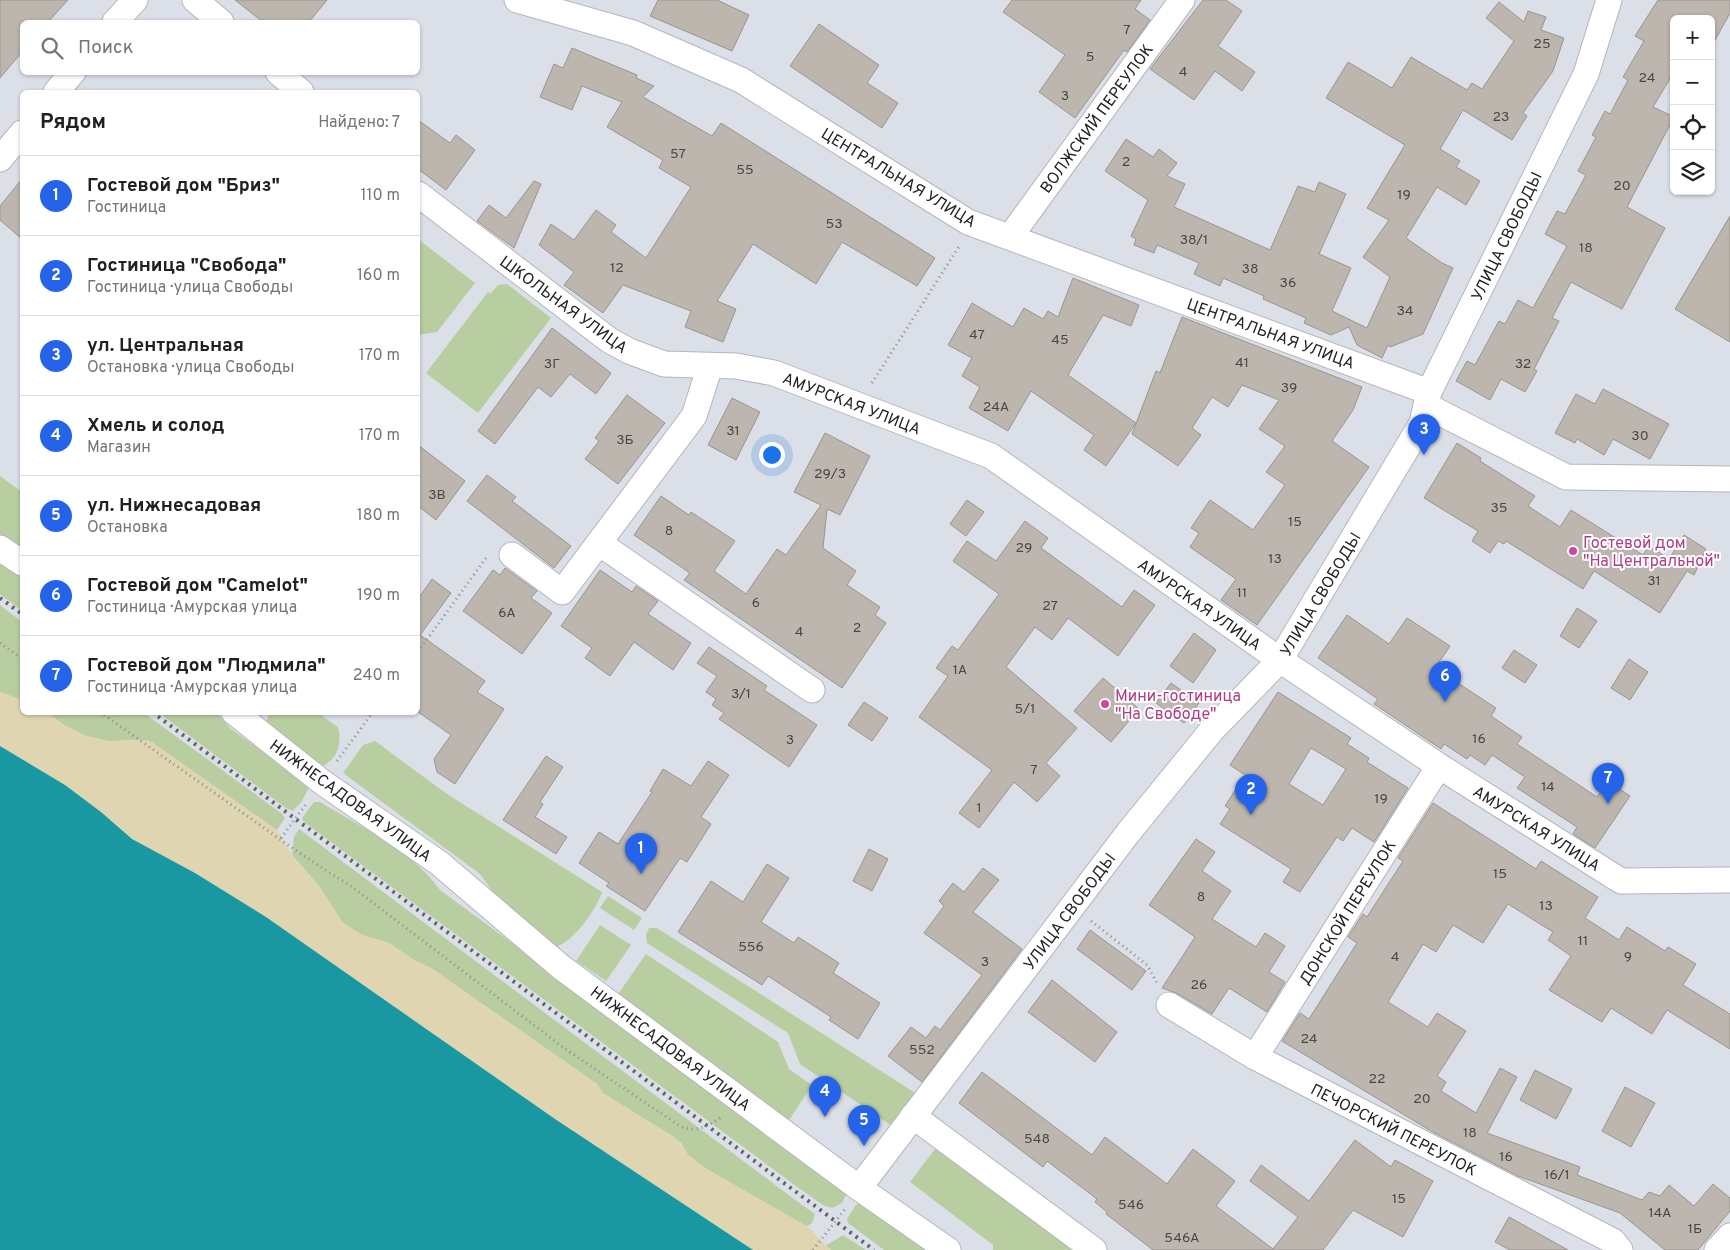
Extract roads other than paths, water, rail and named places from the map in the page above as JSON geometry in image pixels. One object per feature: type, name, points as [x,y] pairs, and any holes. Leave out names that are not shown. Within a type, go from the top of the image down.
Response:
[{"type":"street","points":[[117,20],[134,0]]},
{"type":"street","points":[[195,0],[219,20]]},
{"type":"street","name":"ЦЕНТРАЛЬНАЯ УЛИЦА","points":[[517,0],[633,33],[742,80],[968,222],[1428,399],[1566,477],[1730,479]]},
{"type":"street","name":"ВОЛЖСКИЙ ПЕРЕУЛОК","points":[[1010,237],[1182,0]]},
{"type":"street","name":"УЛИЦА СВОБОДЫ","points":[[913,1116],[1072,906],[1212,730],[1280,660],[1422,423],[1428,399],[1586,74],[1609,0]]},
{"type":"street","points":[[58,90],[70,75]]},
{"type":"street","points":[[281,75],[299,90]]},
{"type":"street","points":[[0,159],[20,134]]},
{"type":"street","name":"ШКОЛЬНАЯ УЛИЦА","points":[[420,196],[622,348],[664,364],[710,366]]},
{"type":"street","points":[[512,555],[562,592],[694,416],[710,366]]},
{"type":"street","name":"АМУРСКАЯ УЛИЦА","points":[[710,366],[736,366],[774,373],[991,456],[1280,660],[1439,766],[1621,881],[1730,880]]},
{"type":"street","points":[[599,542],[812,690]]},
{"type":"street","points":[[0,548],[20,562]]},
{"type":"street","name":"НИЖНЕСАДОВАЯ УЛИЦА","points":[[238,715],[322,782],[439,863],[561,967],[859,1188],[948,1250]]},
{"type":"street","name":"ДОНСКОЙ ПЕРЕУЛОК","points":[[1255,1057],[1439,766]]},
{"type":"street","name":"ПЕЧОРСКИЙ ПЕРЕУЛОК","points":[[1170,1005],[1255,1057],[1623,1247]]},
{"type":"street","points":[[859,1188],[913,1116],[1094,1250]]},
{"type":"street","points":[[1718,1250],[1730,1236]]},
{"type":"water","points":[[0,746],[65,785],[101,812],[132,839],[195,873],[266,917],[555,1119],[753,1250],[0,1250]]},
{"type":"railway","points":[[0,598],[20,613]]},
{"type":"railway","points":[[156,715],[874,1250]]},
{"type":"place","name":"ул. Центральная","points":[[1424,455]]},
{"type":"place","name":"Гостевой дом \"На Центральной\"","points":[[1573,551]]},
{"type":"place","name":"Гостевой дом \"Camelot\"","points":[[1445,702]]},
{"type":"place","name":"Мини-гостиница \"На Свободе\"","points":[[1105,704]]},
{"type":"place","name":"Гостевой дом \"Людмила\"","points":[[1608,804]]},
{"type":"place","name":"Гостиница \"Свобода\"","points":[[1251,815]]},
{"type":"place","name":"Гостевой дом \"Бриз\"","points":[[641,874]]},
{"type":"place","name":"Хмель и солод","points":[[825,1117]]},
{"type":"place","name":"ул. Нижнесадовая","points":[[864,1146]]}]
